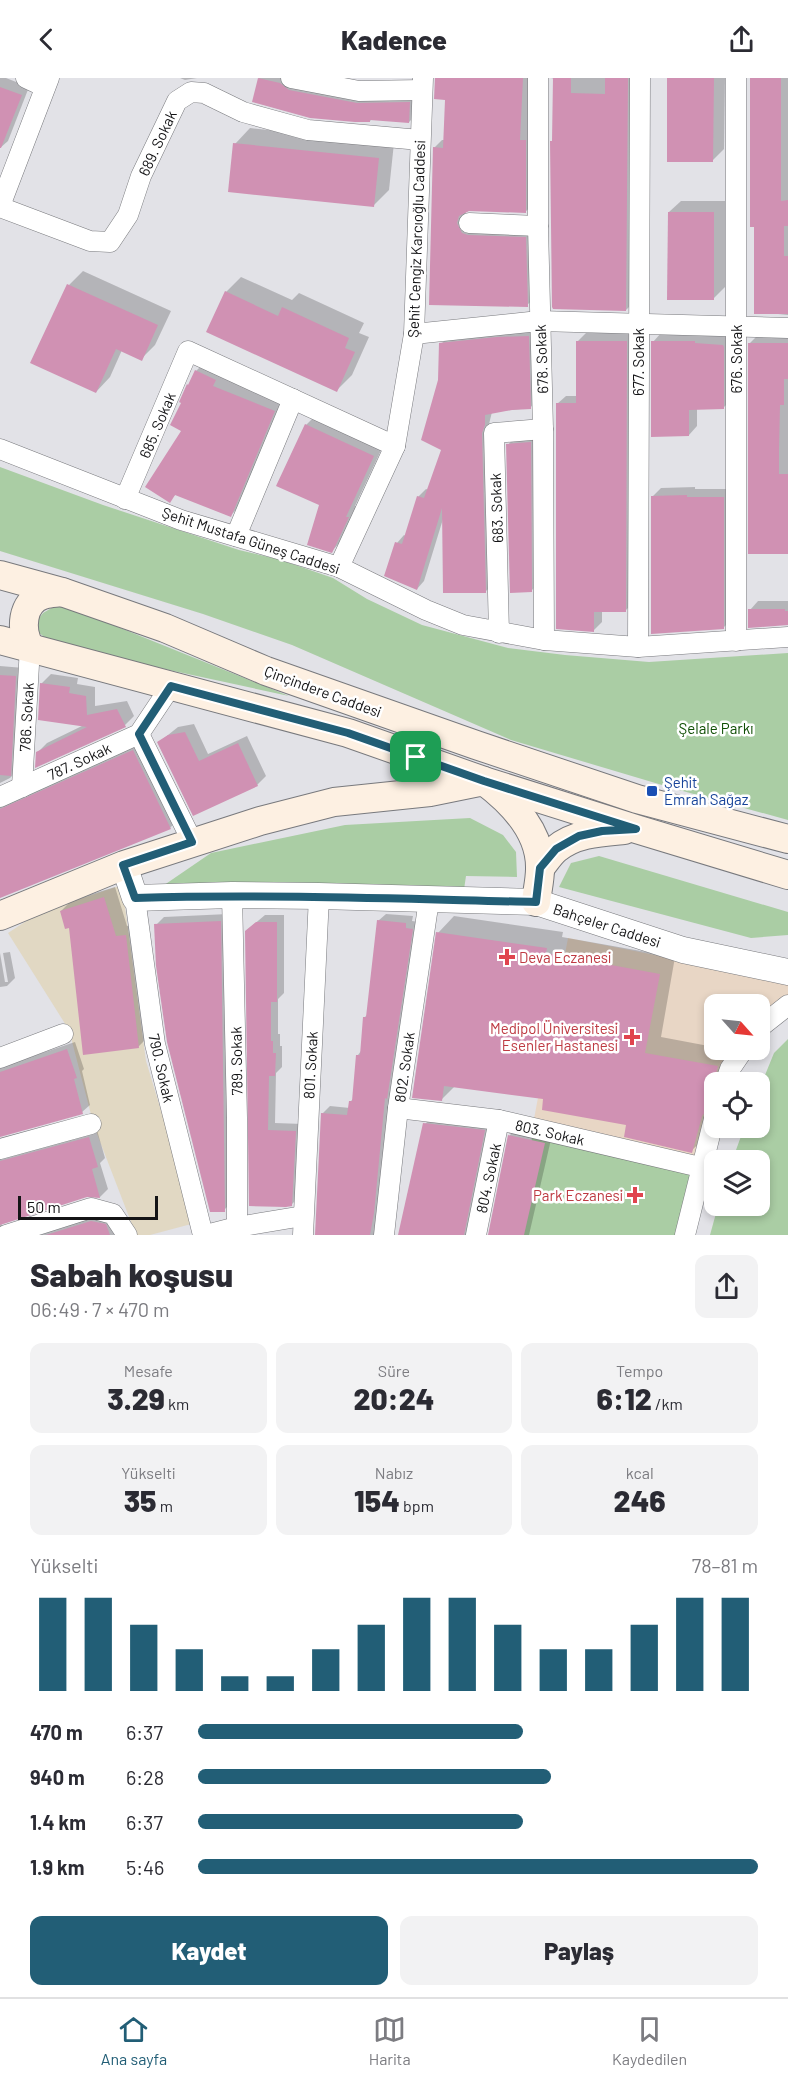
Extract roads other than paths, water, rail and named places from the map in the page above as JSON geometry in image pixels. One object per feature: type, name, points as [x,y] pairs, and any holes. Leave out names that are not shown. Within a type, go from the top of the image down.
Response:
[{"type":"main road","name":"Çinçindere Caddesi","points":[[0,575],[62,592],[165,628],[266,671],[637,799],[788,839]]},
{"type":"main road","points":[[30,647],[24,635],[25,612],[32,600],[42,595],[62,592]]},
{"type":"main road","name":"Çinçindere Caddesi","points":[[0,640],[348,733],[484,781],[788,874]]},
{"type":"main road","points":[[0,916],[123,865],[192,842],[334,802],[430,792],[484,781],[507,798],[523,818],[536,842],[540,868],[536,902]]},
{"type":"main road","points":[[540,868],[556,849],[579,836],[602,831],[636,829]]},
{"type":"street","points":[[0,206],[6,174],[47,82],[26,78]]},
{"type":"street","points":[[291,78],[359,91],[423,84]]},
{"type":"street","name":"678. Sokak","points":[[538,78],[544,640]]},
{"type":"street","name":"677. Sokak","points":[[638,647],[640,78]]},
{"type":"street","name":"676. Sokak","points":[[736,78],[736,641]]},
{"type":"street","name":"Şehit Cengiz Karcıoğlu Caddesi","points":[[339,567],[395,446],[414,334],[423,84]]},
{"type":"street","name":"689. Sokak","points":[[0,206],[90,241],[111,242],[128,215],[141,176],[177,101],[191,92],[204,93],[243,112],[309,130],[420,140]]},
{"type":"street","points":[[468,223],[538,226]]},
{"type":"street","points":[[414,334],[539,321],[788,328]]},
{"type":"street","name":"685. Sokak","points":[[125,499],[188,351],[293,399]]},
{"type":"street","points":[[236,536],[293,399],[395,446]]},
{"type":"street","name":"683. Sokak","points":[[499,633],[494,433],[543,429]]},
{"type":"street","name":"Şehit Mustafa Güneş Caddesi","points":[[0,448],[182,520],[339,567],[426,610],[463,625],[544,640],[638,647],[788,637]]},
{"type":"street","name":"786. Sokak","points":[[22,787],[30,647]]},
{"type":"street","points":[[171,686],[139,734],[192,842]]},
{"type":"street","name":"787. Sokak","points":[[0,797],[139,734]]},
{"type":"street","points":[[123,865],[135,898]]},
{"type":"street","name":"Bahçeler Caddesi","points":[[135,898],[232,895],[536,902],[683,950],[788,972]]},
{"type":"street","name":"789. Sokak","points":[[232,895],[237,1227]]},
{"type":"street","name":"801. Sokak","points":[[303,1225],[319,896]]},
{"type":"street","name":"790. Sokak","points":[[135,898],[155,1044],[205,1235]]},
{"type":"street","name":"802. Sokak","points":[[384,1235],[398,1108],[429,900]]},
{"type":"street","points":[[770,1019],[788,1005]]},
{"type":"street","points":[[0,1058],[63,1034]]},
{"type":"street","name":"803. Sokak","points":[[398,1108],[500,1120],[700,1167]]},
{"type":"street","name":"804. Sokak","points":[[476,1235],[500,1120]]},
{"type":"street","points":[[0,1149],[91,1124]]},
{"type":"street","points":[[685,1235],[708,1138]]},
{"type":"street","points":[[6,1235],[91,1208],[113,1214],[127,1235]]},
{"type":"street","points":[[205,1235],[237,1227],[303,1225]]},
{"type":"place","name":"Şehit Emrah Sağaz","points":[[652,791]]},
{"type":"place","name":"Deva Eczanesi","points":[[507,957]]},
{"type":"place","name":"Medipol Üniversitesi Esenler Hastanesi","points":[[632,1037]]},
{"type":"place","name":"Park Eczanesi","points":[[635,1195]]},
{"type":"park label","name":"Şelale Parkı","points":[[716,728]]}]
